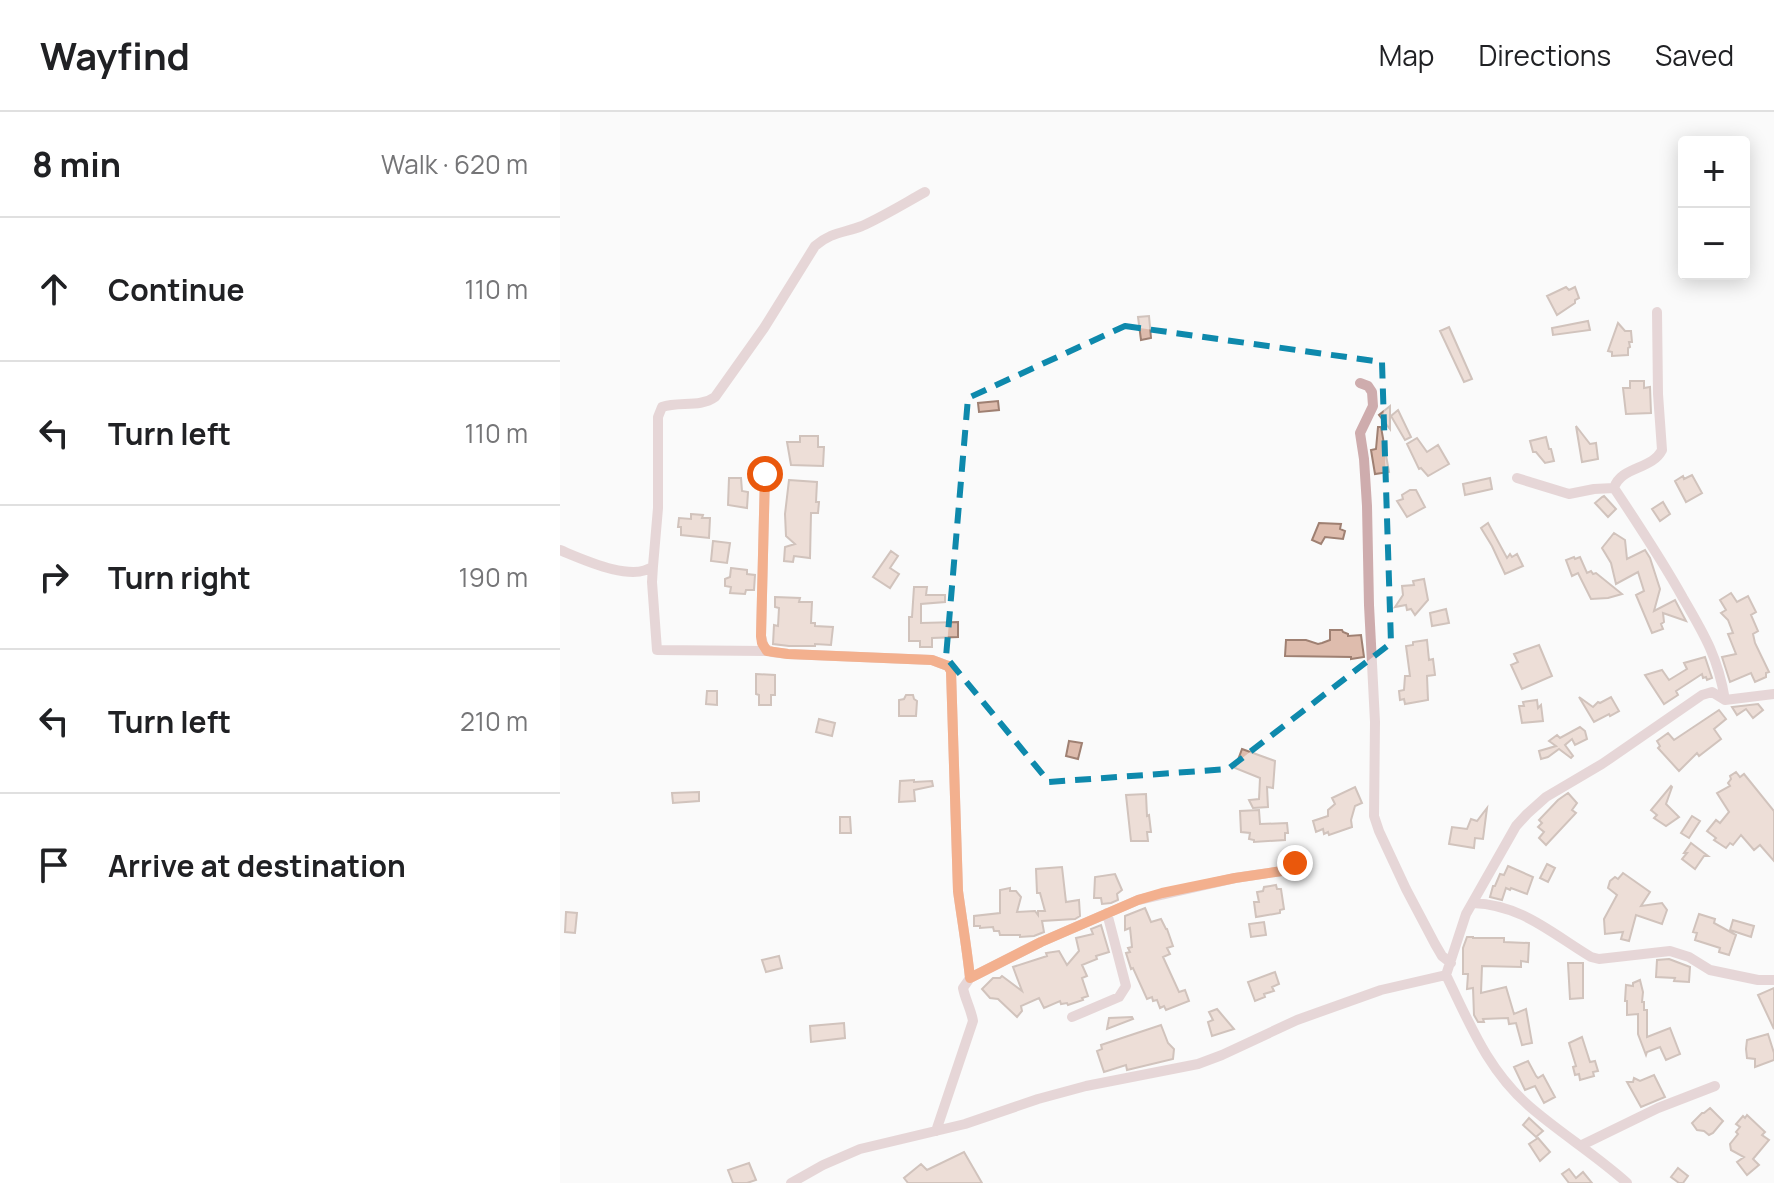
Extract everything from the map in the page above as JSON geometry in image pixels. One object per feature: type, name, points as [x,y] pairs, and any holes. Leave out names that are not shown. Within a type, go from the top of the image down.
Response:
[{"type":"street","points":[[925,192],[861,227],[823,239],[815,246],[764,328],[715,397],[704,403],[668,404],[662,407],[658,417],[658,508],[652,582],[657,650],[767,651],[932,660],[948,666],[952,683],[958,891],[970,978]]},
{"type":"street","points":[[1657,312],[1662,450],[1658,457],[1624,474],[1615,482],[1614,488],[1706,635],[1721,674],[1725,700]]},
{"type":"street","points":[[1360,383],[1372,392],[1373,406],[1360,433],[1367,506],[1375,722],[1375,823],[1435,944],[1451,963]]},
{"type":"street","points":[[765,474],[761,636],[767,651]]},
{"type":"street","points":[[1517,478],[1569,494],[1614,488]]},
{"type":"street","points":[[560,550],[604,567],[643,572],[653,566]]},
{"type":"street","points":[[1627,1183],[1530,1106],[1492,1064],[1480,1047],[1446,975],[1466,914],[1516,826],[1546,797],[1602,764],[1702,695],[1712,692],[1725,700],[1774,694]]},
{"type":"street","points":[[936,1131],[973,1021],[963,988],[970,978],[1041,942],[1138,900],[1235,878],[1282,871],[1295,863]]},
{"type":"street","points":[[1473,903],[1508,907],[1591,957],[1599,959],[1670,951],[1689,957],[1710,970],[1758,980],[1774,980]]},
{"type":"street","points":[[1072,1017],[1119,997],[1126,986],[1107,913]]},
{"type":"street","points":[[791,1183],[860,1149],[987,1118],[1086,1086],[1198,1064],[1297,1020],[1381,990],[1446,975]]},
{"type":"street","points":[[1582,1145],[1658,1108],[1715,1086]]},
{"type":"highlighted area","points":[[1125,326],[1382,362],[1391,643],[1228,769],[1049,782],[946,657],[968,398]]},
{"type":"building","points":[[1566,287],[1569,290],[1575,287],[1579,298],[1557,315],[1547,296]]},
{"type":"building","points":[[1149,316],[1151,338],[1141,340],[1138,317]]},
{"type":"building","points":[[1588,321],[1590,330],[1553,335],[1552,328]]},
{"type":"building","points":[[1618,323],[1625,331],[1631,331],[1632,342],[1629,342],[1628,355],[1612,356],[1612,352],[1608,351]]},
{"type":"building","points":[[1449,327],[1472,379],[1464,382],[1440,331]]},
{"type":"building","points":[[1630,381],[1644,381],[1644,388],[1650,387],[1651,413],[1626,414],[1623,388],[1630,388]]},
{"type":"building","points":[[998,401],[999,410],[979,412],[978,403]]},
{"type":"building","points":[[1390,406],[1390,429],[1379,415]]},
{"type":"building","points":[[1398,410],[1411,437],[1405,440],[1391,416]]},
{"type":"building","points":[[1576,426],[1590,444],[1596,443],[1598,459],[1582,462]]},
{"type":"building","points":[[1378,427],[1381,427],[1389,472],[1375,474],[1371,450],[1376,449]]},
{"type":"building","points":[[800,436],[818,436],[818,447],[824,447],[823,466],[791,465],[787,442],[800,442]]},
{"type":"building","points":[[1546,437],[1554,461],[1545,463],[1533,452],[1530,441]]},
{"type":"building","points":[[1417,438],[1427,452],[1438,445],[1449,464],[1428,476],[1419,469],[1407,444]]},
{"type":"building","points":[[1692,475],[1702,493],[1686,502],[1675,481]]},
{"type":"building","points":[[729,478],[741,478],[742,491],[748,492],[747,508],[728,505]]},
{"type":"building","points":[[1490,478],[1492,489],[1465,495],[1463,484]]},
{"type":"building","points":[[789,480],[817,482],[816,502],[819,502],[818,513],[811,513],[810,558],[794,556],[793,562],[784,561],[785,547],[795,544],[786,536]]},
{"type":"building","points":[[1410,490],[1416,490],[1425,507],[1407,517],[1397,501]]},
{"type":"building","points":[[1604,496],[1616,509],[1608,517],[1595,503]]},
{"type":"building","points":[[1663,502],[1670,514],[1660,521],[1652,509]]},
{"type":"building","points":[[691,514],[710,518],[709,538],[681,535],[679,518],[691,519]]},
{"type":"building","points":[[1319,523],[1341,524],[1340,529],[1345,531],[1343,539],[1325,537],[1321,544],[1312,540]]},
{"type":"building","points":[[1488,523],[1507,558],[1510,554],[1512,557],[1517,554],[1523,566],[1505,574],[1481,528]]},
{"type":"building","points":[[1614,533],[1625,540],[1627,559],[1645,550],[1650,558],[1660,589],[1654,611],[1675,600],[1686,621],[1663,613],[1663,629],[1652,633],[1636,595],[1644,591],[1638,572],[1616,584],[1611,563],[1602,548]]},
{"type":"building","points":[[713,541],[730,543],[727,563],[711,561]]},
{"type":"building","points":[[891,551],[898,556],[890,568],[899,574],[890,588],[873,577]]},
{"type":"building","points":[[1580,557],[1587,573],[1596,573],[1622,594],[1591,599],[1578,573],[1572,576],[1566,560]]},
{"type":"building","points":[[731,568],[747,570],[747,574],[755,575],[754,590],[746,590],[745,594],[730,593],[731,587],[725,586],[725,579],[730,577]]},
{"type":"building","points":[[1424,579],[1428,600],[1415,615],[1411,609],[1407,610],[1406,605],[1395,607],[1403,595],[1402,586],[1414,585],[1413,581]]},
{"type":"building","points":[[914,587],[927,587],[926,595],[945,595],[945,602],[921,604],[921,623],[958,622],[958,637],[932,638],[932,647],[920,647],[920,641],[909,641]]},
{"type":"building","points":[[1731,593],[1737,602],[1748,596],[1756,612],[1751,615],[1758,631],[1753,634],[1769,672],[1755,682],[1751,673],[1730,682],[1722,657],[1736,654],[1728,634],[1733,633],[1728,620],[1721,613],[1726,610],[1720,600]]},
{"type":"building","points":[[775,597],[812,602],[811,623],[833,627],[831,645],[773,644],[779,608],[775,607]]},
{"type":"building","points":[[1446,609],[1449,623],[1432,626],[1430,613]]},
{"type":"building","points":[[1330,630],[1342,630],[1348,636],[1361,635],[1364,657],[1285,656],[1286,640],[1306,640],[1318,644],[1330,640]]},
{"type":"building","points":[[1427,640],[1429,660],[1433,659],[1435,675],[1427,676],[1428,700],[1405,704],[1404,699],[1400,700],[1399,691],[1404,690],[1405,676],[1410,676],[1406,646]]},
{"type":"building","points":[[1539,645],[1552,676],[1522,689],[1511,665],[1518,662],[1514,654]]},
{"type":"building","points":[[1705,657],[1712,678],[1707,680],[1702,674],[1676,691],[1678,695],[1664,704],[1645,675],[1662,670],[1669,680],[1687,669],[1684,663]]},
{"type":"building","points":[[756,674],[775,675],[775,695],[771,695],[771,705],[759,705]]},
{"type":"building","points":[[707,691],[717,691],[717,705],[706,704]]},
{"type":"building","points":[[913,695],[917,701],[916,716],[899,716],[899,700]]},
{"type":"building","points":[[1579,697],[1593,707],[1611,697],[1619,711],[1594,722]]},
{"type":"building","points":[[1537,700],[1538,708],[1541,705],[1543,721],[1522,723],[1519,706],[1524,706],[1523,702]]},
{"type":"building","points":[[1758,704],[1763,710],[1753,718],[1746,709],[1737,715],[1732,707]]},
{"type":"building","points":[[1719,710],[1726,719],[1714,729],[1721,739],[1699,756],[1697,753],[1679,771],[1658,748],[1657,741],[1668,733],[1674,740]]},
{"type":"building","points":[[819,719],[835,723],[832,736],[816,732]]},
{"type":"building","points":[[1580,727],[1587,739],[1575,745],[1572,739],[1565,745],[1573,756],[1571,758],[1559,749],[1541,759],[1539,751],[1556,746],[1549,741]]},
{"type":"building","points":[[1069,741],[1082,743],[1078,759],[1066,756]]},
{"type":"building","points":[[1242,749],[1275,761],[1273,788],[1267,787],[1268,807],[1253,808],[1249,800],[1259,799],[1260,778],[1235,768]]},
{"type":"building","points":[[1736,772],[1740,777],[1744,774],[1774,811],[1774,861],[1760,845],[1754,850],[1741,835],[1726,848],[1707,831],[1716,820],[1720,823],[1729,812],[1717,793],[1730,786],[1730,776]]},
{"type":"building","points":[[900,781],[932,781],[933,786],[914,790],[915,801],[899,802]]},
{"type":"building","points":[[1671,786],[1666,804],[1679,817],[1666,826],[1654,818],[1657,815],[1651,810]]},
{"type":"building","points":[[1355,787],[1362,803],[1355,806],[1352,827],[1329,835],[1328,832],[1324,834],[1323,829],[1316,832],[1313,821],[1328,816],[1328,810],[1335,804],[1332,798]]},
{"type":"building","points":[[699,792],[699,801],[673,803],[672,793]]},
{"type":"building","points":[[1568,793],[1577,803],[1572,810],[1576,813],[1546,845],[1539,838],[1544,832],[1538,827],[1542,823],[1539,820]]},
{"type":"building","points":[[1146,794],[1151,832],[1147,832],[1148,841],[1131,841],[1126,795]]},
{"type":"building","points":[[1487,808],[1483,839],[1475,838],[1474,848],[1449,844],[1452,827],[1467,829],[1471,819],[1477,821]]},
{"type":"building","points":[[1259,810],[1260,824],[1287,823],[1285,840],[1254,842],[1249,839],[1250,833],[1241,832],[1240,811]]},
{"type":"building","points":[[1692,816],[1700,821],[1689,838],[1681,833]]},
{"type":"building","points":[[840,817],[850,817],[851,833],[840,833]]},
{"type":"building","points":[[1691,843],[1708,856],[1704,856],[1695,869],[1682,859]]},
{"type":"building","points":[[1547,864],[1555,868],[1548,882],[1540,878]]},
{"type":"building","points":[[1508,866],[1533,877],[1527,894],[1506,888],[1502,900],[1490,897],[1493,886]]},
{"type":"building","points":[[1062,867],[1066,902],[1079,900],[1080,916],[1042,921],[1044,932],[1034,936],[1000,935],[993,927],[974,926],[974,916],[1000,913],[1000,890],[1010,888],[1021,897],[1017,912],[1035,911],[1038,915],[1038,911],[1045,911],[1040,893],[1037,893],[1036,869]]},
{"type":"building","points":[[1623,873],[1650,892],[1641,906],[1662,903],[1667,910],[1662,924],[1636,915],[1629,941],[1621,939],[1623,932],[1605,934],[1604,919],[1617,895],[1608,888],[1610,881],[1615,877],[1618,879]]},
{"type":"building","points":[[1115,874],[1122,890],[1117,894],[1118,900],[1102,904],[1101,898],[1094,898],[1095,877]]},
{"type":"building","points":[[1276,885],[1277,889],[1281,889],[1284,909],[1280,913],[1256,917],[1254,902],[1259,902],[1257,892]]},
{"type":"building","points":[[1145,908],[1151,922],[1161,919],[1167,929],[1173,946],[1167,948],[1170,954],[1163,957],[1179,992],[1185,990],[1189,1001],[1166,1010],[1164,1006],[1160,1008],[1152,997],[1147,999],[1126,953],[1132,947],[1130,928],[1125,930],[1125,916]]},
{"type":"building","points":[[566,912],[577,913],[575,933],[565,932]]},
{"type":"building","points":[[1699,914],[1715,919],[1714,923],[1736,935],[1729,955],[1719,952],[1720,948],[1695,940],[1697,933],[1693,932]]},
{"type":"building","points":[[1733,920],[1754,926],[1751,937],[1730,930]]},
{"type":"building","points":[[1264,922],[1266,935],[1251,937],[1249,924]]},
{"type":"building","points":[[1101,925],[1109,952],[1082,965],[1087,976],[1082,978],[1088,996],[1083,1000],[1068,1005],[1060,1001],[1044,1008],[1039,998],[1021,1006],[1022,1011],[1017,1017],[982,989],[993,978],[1002,976],[1022,991],[1013,967],[1059,951],[1067,965],[1079,951],[1076,938],[1093,934],[1091,929]]},
{"type":"building","points":[[1467,937],[1504,938],[1504,942],[1529,943],[1528,962],[1521,961],[1521,967],[1482,966],[1481,993],[1506,987],[1514,1014],[1526,1009],[1532,1043],[1522,1045],[1516,1023],[1509,1024],[1508,1018],[1478,1022],[1474,1015],[1473,988],[1467,989],[1468,974],[1463,974],[1463,948]]},
{"type":"building","points":[[779,956],[782,968],[766,972],[762,960]]},
{"type":"building","points":[[1669,959],[1690,967],[1689,982],[1656,977],[1657,960]]},
{"type":"building","points":[[1568,963],[1583,963],[1583,998],[1570,999]]},
{"type":"building","points":[[1275,972],[1279,984],[1272,987],[1274,991],[1255,1001],[1248,982]]},
{"type":"building","points":[[1640,980],[1642,1002],[1644,1010],[1647,1010],[1647,1037],[1670,1028],[1680,1054],[1666,1060],[1660,1047],[1646,1055],[1638,1034],[1638,1014],[1627,1015],[1626,985],[1633,986]]},
{"type":"building","points":[[1774,988],[1774,1029],[1758,995]]},
{"type":"building","points":[[1217,1009],[1234,1029],[1212,1036],[1208,1022],[1213,1020],[1209,1012]]},
{"type":"building","points":[[1109,1018],[1133,1019],[1107,1029]]},
{"type":"building","points":[[844,1023],[845,1038],[811,1042],[810,1026]]},
{"type":"building","points":[[1161,1025],[1168,1043],[1174,1049],[1173,1059],[1127,1070],[1126,1065],[1104,1072],[1097,1051],[1102,1049],[1101,1045]]},
{"type":"building","points":[[1768,1034],[1774,1060],[1755,1067],[1755,1059],[1747,1058],[1747,1040]]},
{"type":"building","points":[[1582,1037],[1590,1062],[1595,1061],[1598,1071],[1593,1072],[1594,1076],[1580,1080],[1579,1074],[1575,1075],[1573,1067],[1576,1066],[1569,1043]]},
{"type":"building","points":[[1528,1061],[1538,1078],[1543,1075],[1555,1097],[1544,1103],[1535,1086],[1525,1090],[1514,1067]]},
{"type":"building","points":[[1654,1075],[1665,1097],[1641,1107],[1627,1082]]},
{"type":"building","points":[[1710,1108],[1723,1121],[1709,1135],[1697,1130],[1692,1123]]},
{"type":"building","points":[[1747,1115],[1769,1140],[1753,1159],[1759,1165],[1747,1175],[1737,1162],[1744,1157],[1731,1150],[1730,1144],[1738,1134],[1736,1132],[1740,1127],[1736,1124]]},
{"type":"building","points":[[1529,1118],[1543,1131],[1536,1137],[1523,1125]]},
{"type":"building","points":[[1538,1138],[1550,1152],[1540,1161],[1529,1144]]},
{"type":"building","points":[[964,1152],[982,1183],[908,1183],[904,1178],[921,1164],[927,1170]]},
{"type":"building","points":[[749,1163],[756,1180],[733,1183],[728,1170]]},
{"type":"building","points":[[1678,1168],[1688,1176],[1683,1183],[1671,1177]]},
{"type":"building","points":[[1569,1169],[1576,1178],[1583,1172],[1592,1183],[1569,1183],[1562,1174]]},
{"type":"route","points":[[765,474],[761,636],[764,648],[788,654],[932,660],[948,666],[951,671],[958,891],[970,978],[1041,942],[1138,900],[1235,878],[1282,871],[1295,863]]}]
